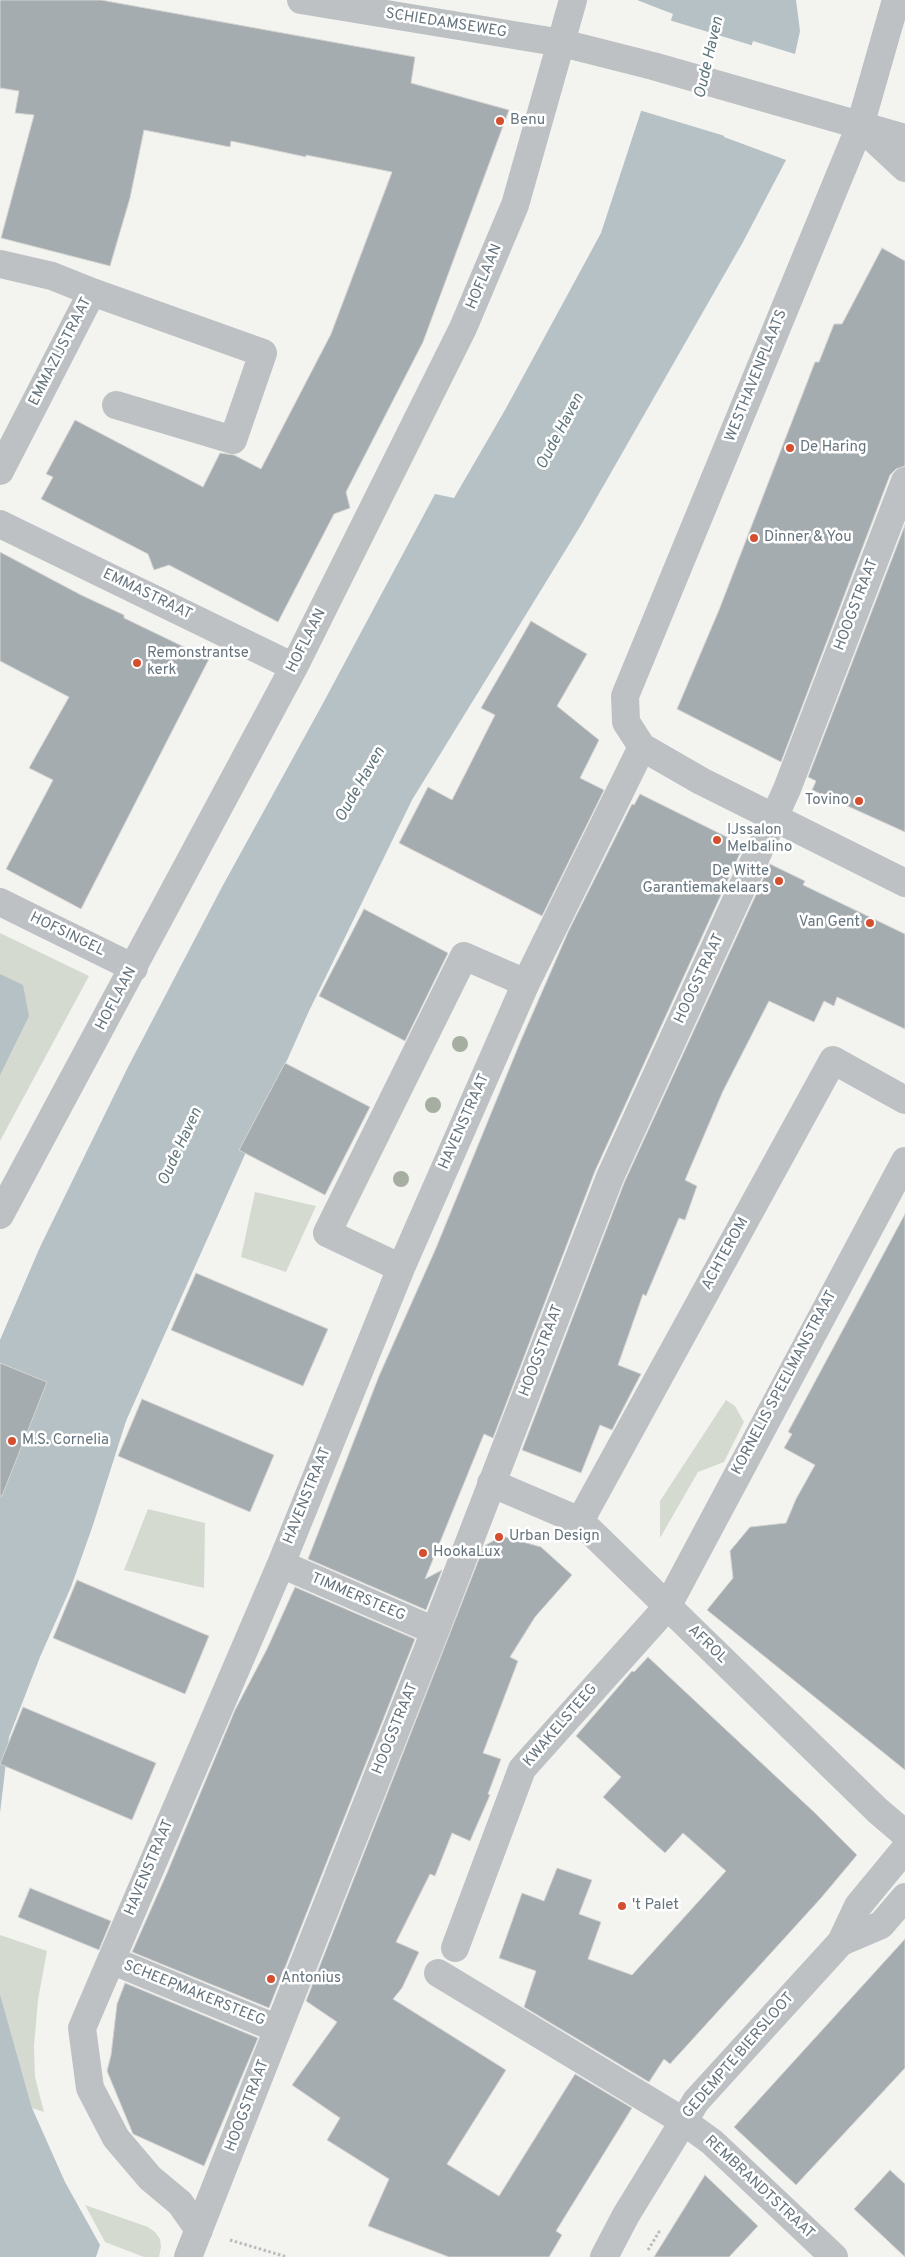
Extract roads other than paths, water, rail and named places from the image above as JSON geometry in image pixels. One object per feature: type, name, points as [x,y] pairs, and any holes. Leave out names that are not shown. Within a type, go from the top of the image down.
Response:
[{"type":"street","name":"SCHIEDAMSEWEG","points":[[301,0],[562,43],[652,66],[741,93],[905,138]]},
{"type":"street","name":"HOFLAAN","points":[[0,1216],[294,667],[463,328],[515,205],[573,0]]},
{"type":"street","name":"WESTHAVENPLAATS","points":[[642,747],[626,722],[626,696],[860,126],[896,0]]},
{"type":"street","points":[[860,126],[905,168]]},
{"type":"street","name":"EMMAZIJSTRAAT","points":[[0,264],[52,276],[92,292],[0,471]]},
{"type":"street","points":[[92,292],[263,353],[233,440],[116,404]]},
{"type":"street","name":"HOOGSTRAAT","points":[[188,2257],[435,1631],[610,1177],[790,779],[905,481]]},
{"type":"street","name":"EMMASTRAAT","points":[[0,524],[294,667]]},
{"type":"street","points":[[642,747],[701,781],[905,883]]},
{"type":"street","name":"HAVENSTRAAT","points":[[199,2230],[180,2203],[150,2178],[116,2138],[90,2088],[82,2028],[280,1564],[401,1268],[526,982],[642,747]]},
{"type":"street","name":"HOFSINGEL","points":[[0,902],[134,968]]},
{"type":"street","points":[[401,1268],[327,1233],[464,956],[526,982]]},
{"type":"street","name":"ACHTEROM","points":[[580,1521],[833,1060],[905,1100]]},
{"type":"street","name":"KORNELIS SPEELMANSTRAAT","points":[[667,1606],[905,1161]]},
{"type":"street","name":"AFROL","points":[[491,1483],[580,1521],[878,1811],[905,1834]]},
{"type":"street","name":"TIMMERSTEEG","points":[[280,1564],[435,1631]]},
{"type":"street","name":"KWAKELSTEEG","points":[[455,1948],[522,1769],[667,1606]]},
{"type":"street","name":"GEDEMPTE BIERSLOOT","points":[[604,2257],[626,2215],[696,2101],[841,1942],[858,1906],[905,1849]]},
{"type":"street","name":"GEDEMPTE BIERSLOOT","points":[[841,1942],[881,1925],[905,1897]]},
{"type":"street","name":"SCHEEPMAKERSTEEG","points":[[111,1960],[278,2028]]},
{"type":"street","name":"REMBRANDTSTRAAT","points":[[438,1973],[683,2121],[712,2142],[834,2257]]},
{"type":"water","name":"Oude Haven","points":[[637,0],[796,0],[800,31],[795,54],[753,41],[724,137],[786,160],[743,242],[581,525],[412,800],[309,1011],[126,1421],[71,1587],[40,1657],[9,1737],[0,1813],[0,1340],[40,1247],[128,1067],[222,887],[435,494],[454,498],[505,410],[601,233],[673,14]]},
{"type":"water","points":[[0,974],[23,985],[29,1016],[0,1075]]},
{"type":"water","points":[[0,1994],[32,2108],[65,2182],[100,2245],[96,2257],[0,2257]]},
{"type":"place","name":"Benu","points":[[500,121]]},
{"type":"place","name":"De Haring","points":[[790,448]]},
{"type":"place","name":"Dinner & You","points":[[754,538]]},
{"type":"place","name":"Remonstrantse kerk","points":[[137,663]]},
{"type":"place","name":"Tovino","points":[[859,801]]},
{"type":"place","name":"IJssalon Melbalino","points":[[717,840]]},
{"type":"place","name":"De Witte Garantiemakelaars","points":[[779,881]]},
{"type":"place","name":"Van Gent","points":[[870,923]]},
{"type":"place","name":"M.S. Cornelia","points":[[12,1441]]},
{"type":"place","name":"Urban Design","points":[[499,1537]]},
{"type":"place","name":"HookaLux","points":[[423,1553]]},
{"type":"place","name":"'t Palet","points":[[622,1906]]},
{"type":"place","name":"Antonius","points":[[271,1979]]}]
